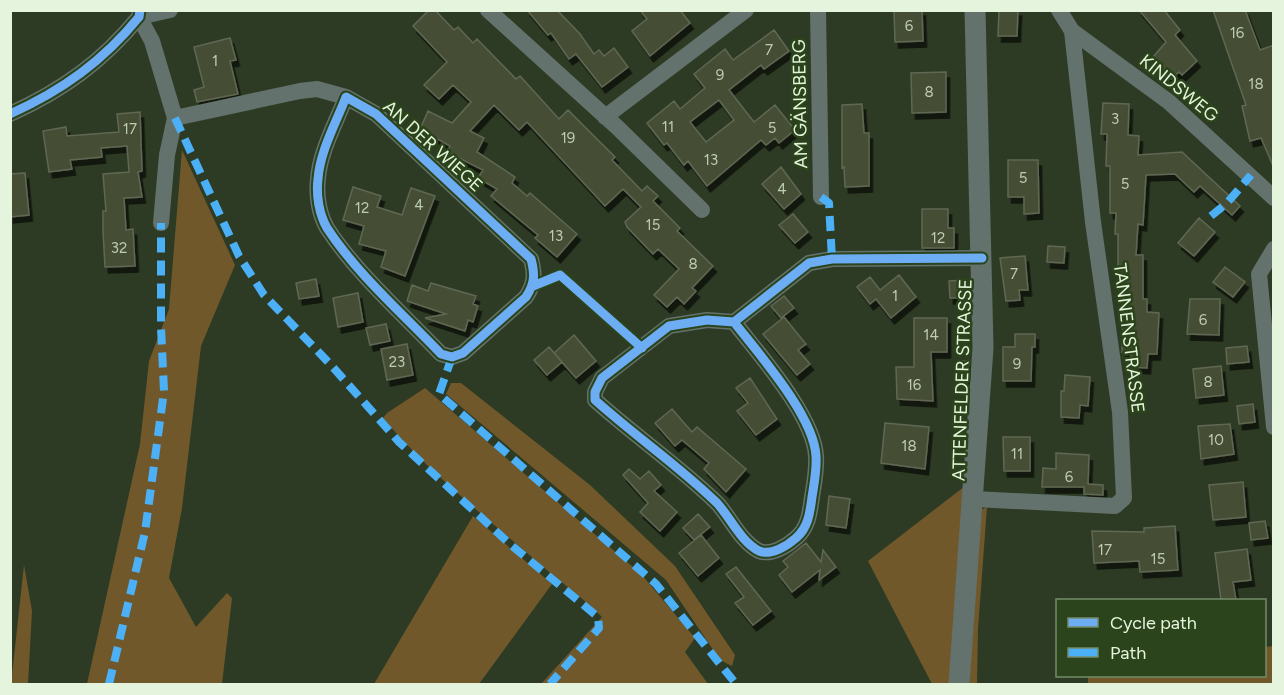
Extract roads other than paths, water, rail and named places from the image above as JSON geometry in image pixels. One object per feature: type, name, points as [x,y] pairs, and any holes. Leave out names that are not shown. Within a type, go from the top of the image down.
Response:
[{"type":"street","points":[[10,114],[74,79],[114,48],[139,14],[170,10]]},
{"type":"street","points":[[488,10],[702,210]]},
{"type":"street","points":[[605,117],[746,10]]},
{"type":"street","name":"AM GÄNSBERG","points":[[818,10],[821,197]]},
{"type":"street","name":"ATTENFELDER STRASSE","points":[[959,684],[983,357],[975,10]]},
{"type":"street","name":"KINDSWEG","points":[[1059,10],[1072,30],[1169,102],[1274,198]]},
{"type":"street","points":[[139,14],[152,41],[175,118],[167,155],[161,224]]},
{"type":"street","name":"TANNENSTRASSE","points":[[974,499],[1115,506],[1124,498],[1120,412],[1105,293],[1093,222],[1072,30]]},
{"type":"street","name":"AN DER WIEGE","points":[[175,118],[317,89],[346,97],[375,114],[531,259],[535,272],[533,286],[526,297],[463,353],[452,357],[441,354],[360,268],[327,227],[320,210],[318,179],[323,154],[346,97]]},
{"type":"street","points":[[1274,249],[1259,274],[1259,281],[1274,427]]},
{"type":"street","points":[[734,322],[773,371],[804,421],[816,455],[809,520],[801,534],[792,542],[770,552],[761,552],[752,546],[718,505],[687,476],[595,400],[595,392],[602,378],[669,326],[707,320],[734,322],[809,263],[832,259],[982,258]]}]
